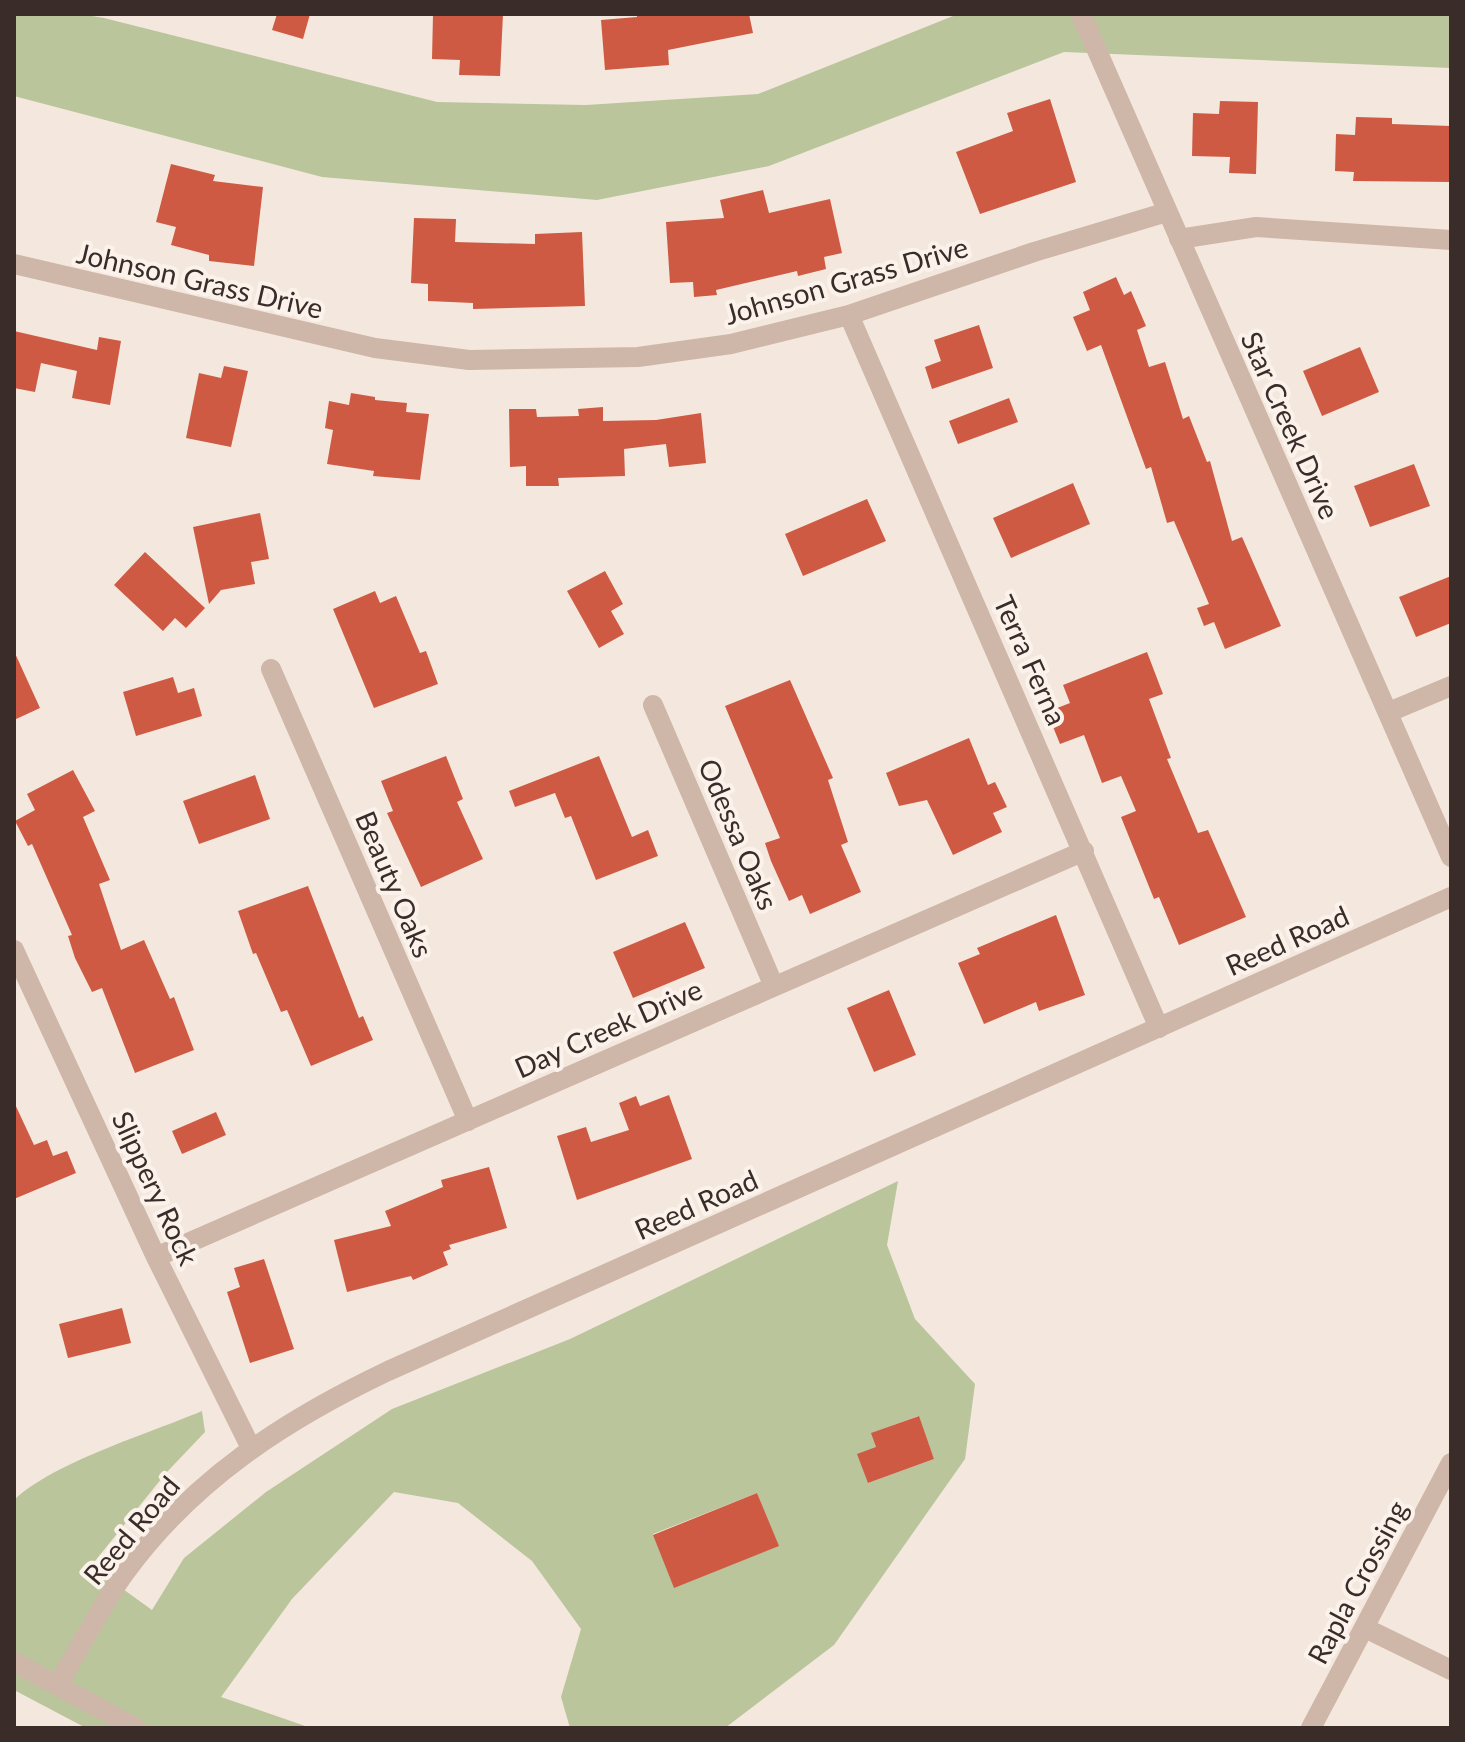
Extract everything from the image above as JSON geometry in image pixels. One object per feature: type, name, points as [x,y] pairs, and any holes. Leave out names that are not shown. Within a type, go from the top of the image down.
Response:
[{"type":"street","name":"Star Creek Drive","points":[[1081,14],[1451,857]]},
{"type":"street","name":"Johnson Grass Drive","points":[[14,264],[322,338],[469,360],[638,357],[731,344],[849,315],[1034,252],[1167,212]]},
{"type":"street","points":[[1179,239],[1256,227],[1451,240]]},
{"type":"street","name":"Terra Ferna","points":[[849,315],[1159,1028]]},
{"type":"street","name":"Beauty Oaks","points":[[271,669],[468,1121]]},
{"type":"street","points":[[1389,712],[1451,686]]},
{"type":"street","name":"Odessa Oaks","points":[[653,705],[773,984]]},
{"type":"street","name":"Day Creek Drive","points":[[156,1257],[773,984],[1084,851]]},
{"type":"street","name":"Reed Road","points":[[58,1684],[104,1604],[145,1548],[192,1496],[251,1448],[308,1412],[388,1371],[1451,897]]},
{"type":"street","name":"Slippery Rock","points":[[14,950],[156,1257],[251,1448]]},
{"type":"street","name":"Rapla Crossing","points":[[1311,1728],[1451,1463]]},
{"type":"street","points":[[1365,1628],[1451,1670]]},
{"type":"street","points":[[14,1662],[136,1728]]},
{"type":"green space","points":[[14,14],[80,14],[104,18],[437,102],[586,105],[758,94],[958,14],[1451,14],[1451,68],[1064,52],[769,166],[597,200],[322,177],[14,96]]},
{"type":"green space","points":[[898,1181],[887,1245],[915,1319],[975,1384],[965,1459],[834,1645],[725,1728],[570,1728],[561,1697],[581,1629],[532,1561],[458,1503],[394,1492],[292,1599],[221,1697],[311,1728],[86,1728],[14,1690],[14,1500],[31,1486],[77,1461],[202,1411],[205,1432],[166,1473],[91,1566],[152,1610],[184,1558],[266,1492],[392,1409],[570,1339]],"holes":[[[918,1416],[934,1459],[868,1483],[876,1447],[872,1433]],[[757,1493],[778,1546],[674,1587],[653,1534]]]},
{"type":"building","points":[[277,14],[310,14],[303,39],[272,30]]},
{"type":"building","points":[[433,14],[503,14],[500,76],[459,75],[460,60],[432,59]]},
{"type":"building","points":[[637,14],[749,14],[753,33],[668,50],[669,65],[605,70],[601,20],[637,17]]},
{"type":"building","points":[[1050,99],[1076,182],[980,214],[956,152],[1013,131],[1007,113]]},
{"type":"building","points":[[1220,101],[1258,102],[1256,174],[1229,173],[1230,157],[1192,156],[1193,113],[1219,114]]},
{"type":"building","points":[[1356,117],[1392,118],[1392,124],[1451,126],[1451,182],[1353,181],[1354,172],[1335,171],[1336,134],[1355,135]]},
{"type":"building","points":[[171,164],[215,175],[213,181],[263,187],[254,266],[209,261],[209,255],[171,245],[176,227],[156,222]]},
{"type":"building","points":[[763,190],[769,213],[830,199],[842,253],[824,257],[826,269],[798,276],[797,271],[716,290],[717,295],[694,297],[693,282],[670,283],[666,222],[724,218],[720,200]]},
{"type":"building","points":[[414,218],[456,219],[455,242],[535,244],[535,234],[582,232],[585,306],[473,309],[473,303],[428,301],[428,284],[411,283]]},
{"type":"building","points":[[1116,277],[1124,295],[1131,291],[1146,326],[1137,330],[1149,367],[1165,362],[1183,419],[1189,416],[1207,462],[1210,461],[1232,541],[1242,537],[1281,626],[1225,649],[1214,622],[1204,626],[1197,608],[1209,604],[1174,521],[1167,523],[1151,467],[1146,469],[1101,345],[1087,351],[1073,317],[1090,310],[1083,292]]},
{"type":"building","points":[[979,325],[993,368],[932,389],[925,367],[941,361],[934,340]]},
{"type":"building","points":[[14,331],[97,350],[99,337],[121,341],[110,405],[72,398],[77,371],[41,363],[35,392],[14,388]]},
{"type":"building","points":[[1360,347],[1379,392],[1322,416],[1303,371]]},
{"type":"building","points":[[224,366],[248,371],[231,447],[186,438],[199,373],[221,378]]},
{"type":"building","points":[[351,393],[375,397],[375,400],[407,403],[406,412],[429,414],[420,480],[373,476],[374,471],[327,464],[333,430],[325,428],[329,401],[349,405]]},
{"type":"building","points":[[1009,398],[1018,422],[958,444],[949,421]]},
{"type":"building","points":[[603,407],[603,421],[656,420],[701,413],[706,463],[669,467],[666,444],[624,449],[625,476],[558,478],[559,486],[526,486],[526,466],[510,467],[509,409],[536,409],[537,417],[579,416],[578,409]]},
{"type":"building","points":[[1414,464],[1430,506],[1370,527],[1354,486]]},
{"type":"building","points":[[1073,483],[1090,524],[1011,558],[993,518]]},
{"type":"building","points":[[867,499],[886,541],[803,576],[785,534]]},
{"type":"building","points":[[260,513],[269,559],[251,562],[255,584],[221,590],[209,604],[193,527]]},
{"type":"building","points":[[145,552],[205,608],[186,628],[175,618],[163,631],[114,585]]},
{"type":"building","points":[[605,571],[623,604],[611,611],[624,634],[599,648],[567,591]]},
{"type":"building","points":[[1451,576],[1451,623],[1416,637],[1399,597]]},
{"type":"building","points":[[375,591],[380,603],[396,596],[420,653],[426,651],[438,684],[374,708],[333,609]]},
{"type":"building","points":[[14,651],[40,708],[14,720]]},
{"type":"building","points":[[1147,652],[1163,694],[1149,699],[1171,758],[1167,759],[1198,833],[1208,830],[1246,917],[1179,945],[1159,897],[1154,899],[1121,817],[1136,811],[1121,776],[1102,783],[1084,735],[1060,744],[1047,712],[1070,703],[1063,685]]},
{"type":"building","points":[[173,677],[178,693],[194,688],[202,716],[136,736],[123,692]]},
{"type":"building","points":[[790,680],[833,778],[828,780],[848,842],[841,845],[861,892],[810,914],[802,895],[789,901],[771,861],[765,843],[780,838],[725,706]]},
{"type":"building","points":[[969,738],[988,785],[995,782],[1007,807],[993,813],[1002,832],[953,855],[927,800],[899,806],[886,773]]},
{"type":"building","points":[[446,756],[463,799],[457,802],[483,859],[421,887],[387,813],[393,811],[381,781]]},
{"type":"building","points":[[599,756],[632,837],[648,830],[658,856],[596,880],[571,816],[565,818],[555,793],[515,807],[509,791]]},
{"type":"building","points":[[73,770],[95,811],[83,817],[110,880],[99,884],[121,950],[144,940],[170,999],[174,997],[194,1050],[135,1073],[102,988],[92,992],[75,958],[68,936],[72,935],[32,844],[28,846],[15,821],[35,810],[27,794]]},
{"type":"building","points":[[255,775],[270,819],[199,844],[183,801]]},
{"type":"building","points":[[308,886],[359,1018],[363,1016],[373,1040],[311,1066],[287,1010],[281,1012],[256,953],[253,954],[238,911]]},
{"type":"building","points":[[1056,915],[1085,995],[1039,1011],[1036,1002],[984,1024],[958,963],[980,954],[977,948]]},
{"type":"building","points":[[685,922],[705,968],[633,998],[613,952]]},
{"type":"building","points":[[889,990],[916,1055],[874,1072],[847,1008]]},
{"type":"building","points":[[669,1095],[692,1159],[577,1200],[557,1136],[586,1127],[591,1142],[629,1130],[619,1103],[636,1096],[640,1106]]},
{"type":"building","points":[[14,1102],[34,1145],[47,1140],[53,1156],[67,1151],[76,1173],[14,1199]]},
{"type":"building","points":[[216,1112],[226,1135],[182,1154],[172,1131]]},
{"type":"building","points":[[489,1167],[507,1228],[449,1245],[451,1249],[443,1252],[448,1265],[413,1280],[411,1276],[347,1292],[334,1240],[391,1226],[385,1211],[443,1187],[441,1180]]},
{"type":"building","points":[[264,1259],[294,1349],[250,1363],[227,1292],[240,1287],[234,1268]]},
{"type":"building","points":[[122,1308],[131,1343],[68,1358],[59,1324]]},
{"type":"building","points":[[919,1416],[934,1459],[868,1483],[857,1454],[876,1447],[871,1433]]},
{"type":"building","points":[[757,1493],[779,1546],[674,1588],[653,1535]]}]
